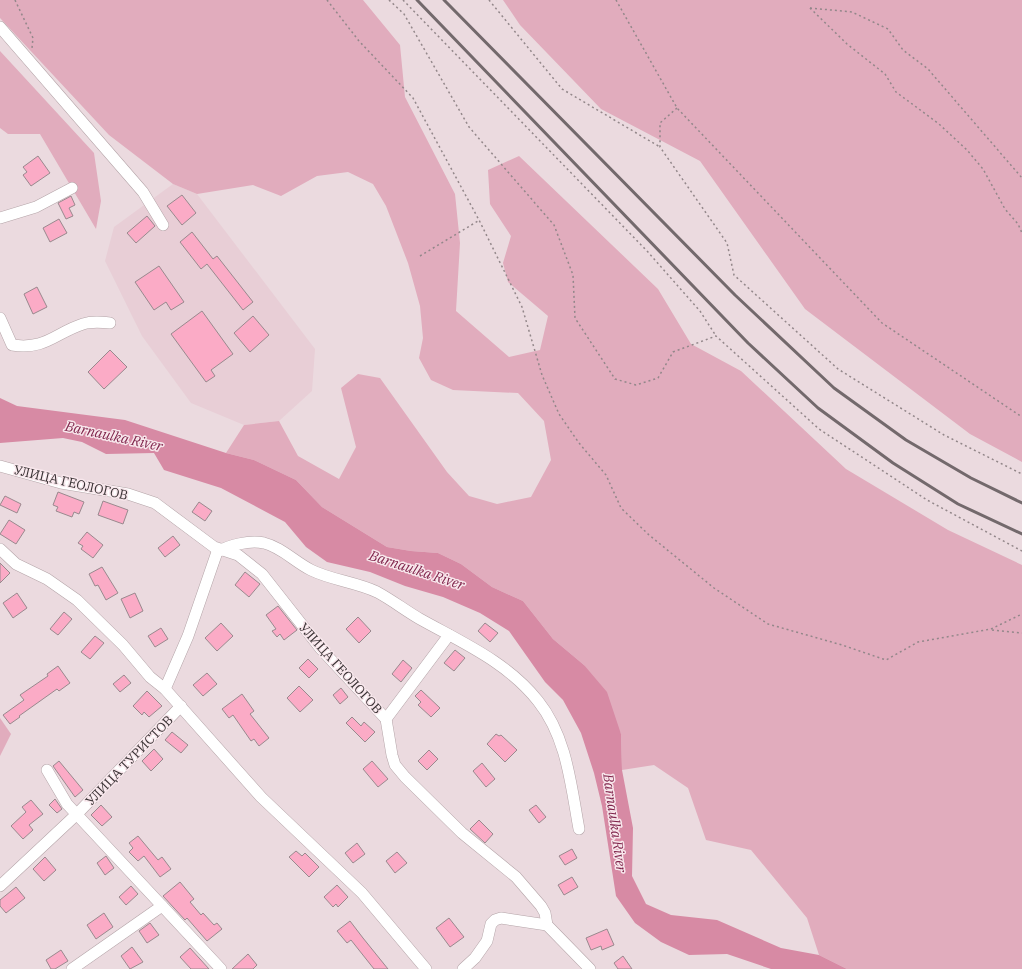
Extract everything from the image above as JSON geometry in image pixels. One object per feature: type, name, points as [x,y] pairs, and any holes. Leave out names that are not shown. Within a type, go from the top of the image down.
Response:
[{"type":"street","points":[[0,27],[143,192],[163,225]]},
{"type":"street","points":[[0,218],[36,207],[72,188]]},
{"type":"street","points":[[0,318],[12,345],[25,347],[46,343],[82,324],[96,321],[110,323]]},
{"type":"street","name":"УЛИЦА ГЕОЛОГОВ","points":[[0,466],[61,482],[128,494],[155,503],[214,547],[238,555],[262,574],[321,649],[386,719],[395,765],[424,797],[462,833],[516,877],[541,906],[545,913],[546,925]]},
{"type":"street","points":[[165,689],[188,636],[213,558],[217,552],[246,543],[262,543],[271,545],[312,570],[377,592],[403,609],[493,660],[520,681],[539,702],[550,718],[568,766],[579,830]]},
{"type":"street","points":[[0,549],[16,564],[47,579],[77,600],[123,646],[150,677],[165,689],[181,706],[261,797],[362,892],[426,969]]},
{"type":"street","points":[[386,719],[449,635]]},
{"type":"street","name":"УЛИЦА ТУРИСТОВ","points":[[0,886],[77,814],[181,706]]},
{"type":"street","points":[[47,770],[67,804],[77,814]]},
{"type":"street","name":"УЛИЦА ТУРИСТОВ","points":[[77,814],[220,969]]},
{"type":"street","points":[[72,969],[162,906]]},
{"type":"street","points":[[463,969],[475,958],[487,941],[491,924],[495,920],[501,918],[546,925],[590,969]]},
{"type":"path","points":[[15,0],[34,38],[30,62]]},
{"type":"path","points":[[327,0],[359,41],[412,98],[479,220],[522,307],[542,375],[559,414],[606,475],[621,508],[649,535],[714,588],[768,624],[842,645],[886,660],[918,642],[991,629],[1022,614]]},
{"type":"path","points":[[389,0],[404,14],[469,127],[554,225],[573,275],[575,318],[615,379],[636,385],[658,378],[673,352],[716,336]]},
{"type":"path","points":[[403,0],[648,252],[700,311],[716,336],[818,429],[927,500],[1022,551]]},
{"type":"path","points":[[489,0],[562,89],[615,122],[660,147],[727,243],[734,275],[838,369],[944,435],[1022,474]]},
{"type":"path","points":[[616,0],[677,108],[882,323],[1022,417]]},
{"type":"path","points":[[1022,178],[928,69],[903,50],[888,29],[852,12],[810,8],[847,44],[885,74],[896,92],[939,124],[967,150],[983,169],[1004,209],[1018,224],[1022,234]]},
{"type":"path","points":[[660,147],[660,123],[677,108]]},
{"type":"path","points":[[420,256],[479,220]]},
{"type":"path","points":[[991,629],[1022,633]]},
{"type":"shaded area","points":[[0,0],[363,0],[400,45],[405,97],[455,194],[460,243],[456,311],[509,357],[540,350],[548,316],[508,282],[503,263],[511,236],[490,204],[488,170],[519,156],[658,289],[691,344],[741,371],[846,469],[948,530],[1022,565],[1022,969],[847,969],[819,955],[807,918],[751,850],[706,840],[688,788],[654,765],[622,770],[621,734],[584,665],[553,639],[523,601],[492,587],[461,564],[438,553],[387,547],[322,507],[296,480],[254,460],[226,453],[244,425],[279,421],[298,456],[339,479],[356,447],[341,388],[358,374],[380,378],[447,472],[469,496],[497,504],[531,497],[551,460],[544,421],[518,393],[453,390],[431,380],[419,358],[423,338],[420,306],[408,263],[386,206],[373,184],[348,172],[317,176],[281,196],[253,185],[197,194],[173,184],[109,135],[0,18]]},
{"type":"shaded area","points":[[503,0],[1022,0],[1022,462],[970,434],[805,309],[700,161],[601,109],[520,25]]},
{"type":"shaded area","points":[[0,51],[94,153],[101,201],[96,229],[40,134],[8,134],[0,128]]},
{"type":"shaded area","points":[[173,184],[197,194],[315,349],[312,391],[279,421],[244,425],[191,403],[142,336],[105,261],[114,227]]},
{"type":"shaded area","points":[[0,718],[11,734],[0,756]]},
{"type":"water","name":"Barnaulka River","points":[[0,398],[17,406],[125,420],[226,453],[254,460],[296,480],[322,507],[387,547],[438,553],[461,564],[492,587],[523,601],[553,639],[584,665],[607,692],[621,734],[622,770],[633,828],[632,876],[646,904],[671,915],[717,920],[781,948],[819,955],[847,969],[771,969],[727,954],[689,955],[661,942],[635,923],[616,896],[602,806],[594,773],[581,733],[563,700],[545,682],[509,631],[480,613],[443,597],[405,586],[370,572],[327,562],[306,547],[285,522],[221,488],[164,470],[154,453],[106,454],[82,442],[63,438],[0,443]]},
{"type":"building","points":[[38,156],[50,173],[31,186],[23,175],[27,172],[23,167]]},
{"type":"building","points":[[182,195],[196,213],[182,225],[167,206]]},
{"type":"building","points":[[71,196],[75,205],[69,208],[73,216],[66,219],[58,203]]},
{"type":"building","points":[[147,216],[155,226],[136,243],[127,233]]},
{"type":"building","points":[[59,219],[67,233],[50,242],[43,228]]},
{"type":"building","points":[[192,232],[213,259],[217,256],[253,302],[243,310],[207,264],[201,269],[180,242]]},
{"type":"building","points":[[159,266],[184,302],[171,310],[166,302],[154,310],[135,282]]},
{"type":"building","points":[[37,287],[47,307],[33,314],[24,294]]},
{"type":"building","points":[[202,311],[233,354],[211,370],[215,376],[206,382],[171,334]]},
{"type":"building","points":[[253,316],[269,335],[250,352],[234,333]]},
{"type":"building","points":[[110,350],[127,367],[104,389],[88,372]]},
{"type":"building","points":[[58,492],[84,502],[79,514],[74,512],[72,517],[56,511],[58,507],[53,505]]},
{"type":"building","points":[[5,496],[21,504],[17,513],[0,505]]},
{"type":"building","points":[[103,501],[128,510],[123,524],[98,515]]},
{"type":"building","points":[[199,502],[212,511],[205,521],[192,512]]},
{"type":"building","points":[[9,520],[25,530],[16,544],[0,534]]},
{"type":"building","points":[[87,532],[103,545],[93,558],[81,549],[83,546],[78,543]]},
{"type":"building","points":[[173,536],[180,545],[165,557],[158,548]]},
{"type":"building","points":[[0,563],[10,573],[0,583]]},
{"type":"building","points":[[102,567],[118,593],[106,600],[98,585],[95,586],[89,574]]},
{"type":"building","points":[[245,572],[260,584],[249,597],[235,585]]},
{"type":"building","points":[[17,593],[27,608],[13,618],[3,603]]},
{"type":"building","points":[[135,593],[143,611],[130,618],[121,599]]},
{"type":"building","points":[[278,606],[297,630],[284,640],[280,634],[277,637],[272,631],[276,629],[266,615]]},
{"type":"building","points":[[64,612],[72,619],[58,635],[50,629]]},
{"type":"building","points":[[358,617],[371,631],[359,643],[346,629]]},
{"type":"building","points":[[221,623],[233,636],[217,651],[205,638]]},
{"type":"building","points":[[485,623],[498,633],[490,642],[478,631]]},
{"type":"building","points":[[161,628],[168,639],[155,647],[148,636]]},
{"type":"building","points":[[95,636],[104,643],[90,659],[81,652]]},
{"type":"building","points":[[455,650],[465,658],[454,671],[444,663]]},
{"type":"building","points":[[308,659],[318,669],[309,678],[299,668]]},
{"type":"building","points":[[403,660],[412,668],[401,682],[392,674]]},
{"type":"building","points":[[58,666],[70,683],[59,691],[57,689],[10,724],[3,715],[24,700],[20,695],[48,676],[47,674]]},
{"type":"building","points":[[207,673],[217,684],[203,696],[193,685]]},
{"type":"building","points":[[124,675],[131,683],[120,692],[113,684]]},
{"type":"building","points":[[299,686],[313,700],[300,712],[287,698]]},
{"type":"building","points":[[341,688],[348,697],[340,704],[333,695]]},
{"type":"building","points":[[421,690],[440,708],[431,717],[418,705],[421,702],[415,696]]},
{"type":"building","points":[[147,691],[162,706],[149,717],[144,712],[142,715],[133,706]]},
{"type":"building","points":[[242,694],[254,711],[250,714],[269,738],[259,746],[254,739],[251,741],[233,715],[229,718],[222,709]]},
{"type":"building","points":[[352,717],[361,726],[364,722],[375,732],[365,742],[346,723]]},
{"type":"building","points":[[172,732],[188,745],[181,753],[165,740]]},
{"type":"building","points":[[496,734],[499,736],[501,735],[517,750],[505,762],[487,744]]},
{"type":"building","points":[[154,749],[163,759],[151,771],[142,761]]},
{"type":"building","points":[[429,750],[438,759],[427,770],[418,761]]},
{"type":"building","points":[[59,761],[83,790],[75,797],[53,766]]},
{"type":"building","points":[[372,761],[388,779],[378,787],[363,769]]},
{"type":"building","points":[[482,763],[495,779],[486,787],[473,771]]},
{"type":"building","points":[[55,799],[62,809],[57,813],[49,805]]},
{"type":"building","points":[[31,800],[43,814],[29,825],[33,830],[23,839],[11,826],[26,812],[22,807]]},
{"type":"building","points":[[101,805],[112,817],[102,826],[91,815]]},
{"type":"building","points":[[536,805],[546,817],[539,823],[529,810]]},
{"type":"building","points":[[479,820],[493,834],[485,843],[470,829]]},
{"type":"building","points":[[138,836],[158,860],[162,857],[171,869],[160,877],[144,856],[138,861],[129,852],[133,848],[129,843]]},
{"type":"building","points":[[357,843],[365,854],[353,863],[345,853]]},
{"type":"building","points":[[572,849],[577,858],[565,865],[559,856]]},
{"type":"building","points":[[296,851],[302,856],[305,853],[319,867],[309,877],[289,857]]},
{"type":"building","points":[[397,852],[407,863],[395,873],[386,861]]},
{"type":"building","points":[[106,856],[114,868],[105,875],[97,863]]},
{"type":"building","points":[[45,857],[56,870],[44,881],[33,869]]},
{"type":"building","points":[[572,877],[578,887],[564,895],[558,885]]},
{"type":"building","points":[[180,882],[194,899],[190,902],[201,915],[203,913],[214,925],[217,923],[222,929],[207,941],[187,918],[185,920],[163,896]]},
{"type":"building","points":[[337,885],[348,897],[338,907],[336,904],[333,907],[324,897]]},
{"type":"building","points":[[131,886],[138,894],[126,905],[119,897]]},
{"type":"building","points":[[16,887],[25,898],[6,913],[0,906],[0,900]]},
{"type":"building","points":[[104,913],[113,927],[96,939],[87,925]]},
{"type":"building","points":[[449,918],[464,937],[450,947],[436,928]]},
{"type":"building","points":[[350,921],[388,969],[374,969],[351,940],[347,943],[337,931]]},
{"type":"building","points":[[150,923],[159,935],[147,943],[139,931]]},
{"type":"building","points":[[607,929],[614,945],[602,950],[601,946],[591,950],[586,938]]},
{"type":"building","points":[[132,947],[143,962],[130,969],[121,956]]},
{"type":"building","points":[[190,948],[209,969],[191,969],[180,957]]},
{"type":"building","points":[[61,950],[68,961],[55,969],[51,969],[46,960]]},
{"type":"building","points":[[248,954],[257,965],[253,969],[232,969]]},
{"type":"building","points":[[623,956],[632,969],[618,969],[614,963]]},
{"type":"railway","points":[[417,0],[748,343],[818,408],[893,463],[958,504],[1022,534]]},
{"type":"railway","points":[[444,0],[735,295],[834,388],[906,440],[971,478],[1022,503]]}]
